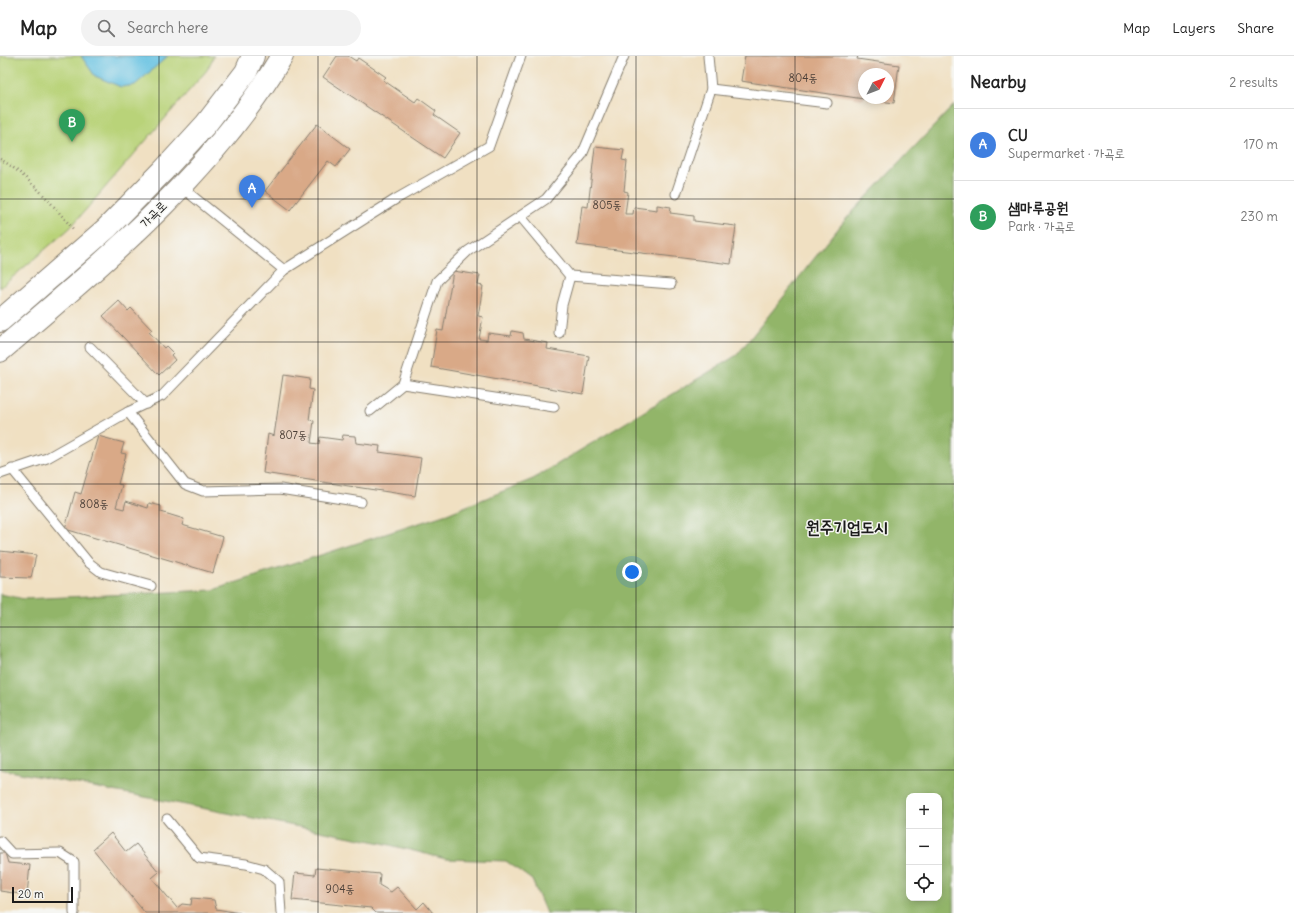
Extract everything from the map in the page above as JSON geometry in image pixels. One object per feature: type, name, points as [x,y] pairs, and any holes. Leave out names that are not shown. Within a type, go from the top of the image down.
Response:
[{"type":"street","name":"가곡로","points":[[0,321],[107,228],[163,171],[206,124],[246,72],[253,56]]},
{"type":"street","name":"가곡로","points":[[0,351],[113,255],[208,159],[244,114],[282,56]]},
{"type":"lane","points":[[0,474],[53,455],[128,412],[162,396],[284,270],[396,199],[490,146],[521,56]]},
{"type":"lane","points":[[370,411],[404,384],[437,281],[468,250],[521,217],[546,199],[582,156],[624,56]]},
{"type":"lane","points":[[676,194],[711,89],[708,56]]},
{"type":"lane","points":[[711,89],[827,103]]},
{"type":"lane","points":[[180,186],[284,270]]},
{"type":"lane","points":[[521,217],[570,276],[671,284]]},
{"type":"lane","points":[[559,333],[562,305],[570,276]]},
{"type":"lane","points":[[90,347],[146,404]]},
{"type":"lane","points":[[404,384],[554,407]]},
{"type":"lane","points":[[128,412],[185,484],[203,491],[280,489],[361,502]]},
{"type":"lane","points":[[12,469],[88,562],[101,572],[151,586]]},
{"type":"lane","points":[[167,819],[199,858],[246,864],[264,869],[279,882],[281,913]]},
{"type":"lane","points":[[0,841],[12,854],[60,853],[74,862],[74,913]]},
{"type":"path","points":[[0,159],[12,166],[47,199],[75,230]]},
{"type":"green space","points":[[0,56],[214,56],[207,70],[70,228],[0,288]]},
{"type":"green space","points":[[954,105],[954,913],[546,913],[532,880],[506,861],[446,859],[382,843],[0,769],[0,594],[24,599],[213,590],[447,514],[533,479],[737,355],[845,220]]},
{"type":"water","points":[[81,56],[168,56],[135,85],[121,87],[95,76]]},
{"type":"building","points":[[337,56],[348,56],[356,61],[358,58],[386,77],[383,80],[415,102],[418,98],[436,111],[434,115],[460,133],[443,158],[323,77]]},
{"type":"building","points":[[745,56],[858,56],[857,59],[899,65],[894,103],[894,68],[858,68],[858,98],[741,81]]},
{"type":"building","points":[[317,124],[350,149],[336,167],[328,161],[290,210],[265,191]]},
{"type":"building","points":[[595,147],[624,150],[622,160],[627,161],[624,191],[628,192],[625,214],[633,214],[634,207],[657,210],[657,205],[671,207],[670,213],[694,216],[694,221],[736,226],[731,264],[577,245],[582,206],[588,207]]},
{"type":"building","points":[[453,271],[480,275],[478,285],[483,286],[478,316],[483,317],[479,339],[487,340],[488,333],[511,336],[512,331],[523,333],[524,339],[548,343],[547,349],[589,356],[583,394],[431,367],[437,330],[443,331]]},
{"type":"building","points":[[119,301],[128,311],[131,308],[152,330],[149,332],[164,348],[166,346],[173,353],[171,355],[175,360],[159,375],[103,316]]},
{"type":"building","points":[[283,375],[310,379],[309,389],[313,390],[309,420],[314,421],[311,443],[319,444],[320,437],[342,440],[343,435],[355,436],[356,443],[380,446],[379,452],[421,458],[415,496],[263,473],[268,434],[274,436]]},
{"type":"building","points":[[98,436],[124,443],[121,453],[126,454],[118,484],[122,485],[116,507],[124,509],[126,501],[148,508],[149,503],[161,506],[161,512],[184,519],[182,525],[223,537],[213,573],[65,529],[75,492],[81,494]]},
{"type":"building","points":[[0,551],[36,555],[31,578],[0,577]]},
{"type":"building","points":[[111,833],[126,852],[136,844],[159,872],[152,878],[177,908],[182,904],[191,905],[192,898],[214,900],[216,909],[240,913],[145,913],[93,849]]},
{"type":"building","points":[[0,853],[5,853],[8,863],[30,865],[27,895],[0,891]]},
{"type":"building","points":[[316,868],[380,874],[379,885],[391,892],[397,887],[417,909],[424,902],[433,913],[376,913],[371,908],[292,900],[295,873],[315,875]]},
{"type":"place","name":"샘마루공원","points":[[72,142]]},
{"type":"place","name":"CU","points":[[252,208]]},
{"type":"district","name":"원주기업도시","points":[[847,527]]}]
